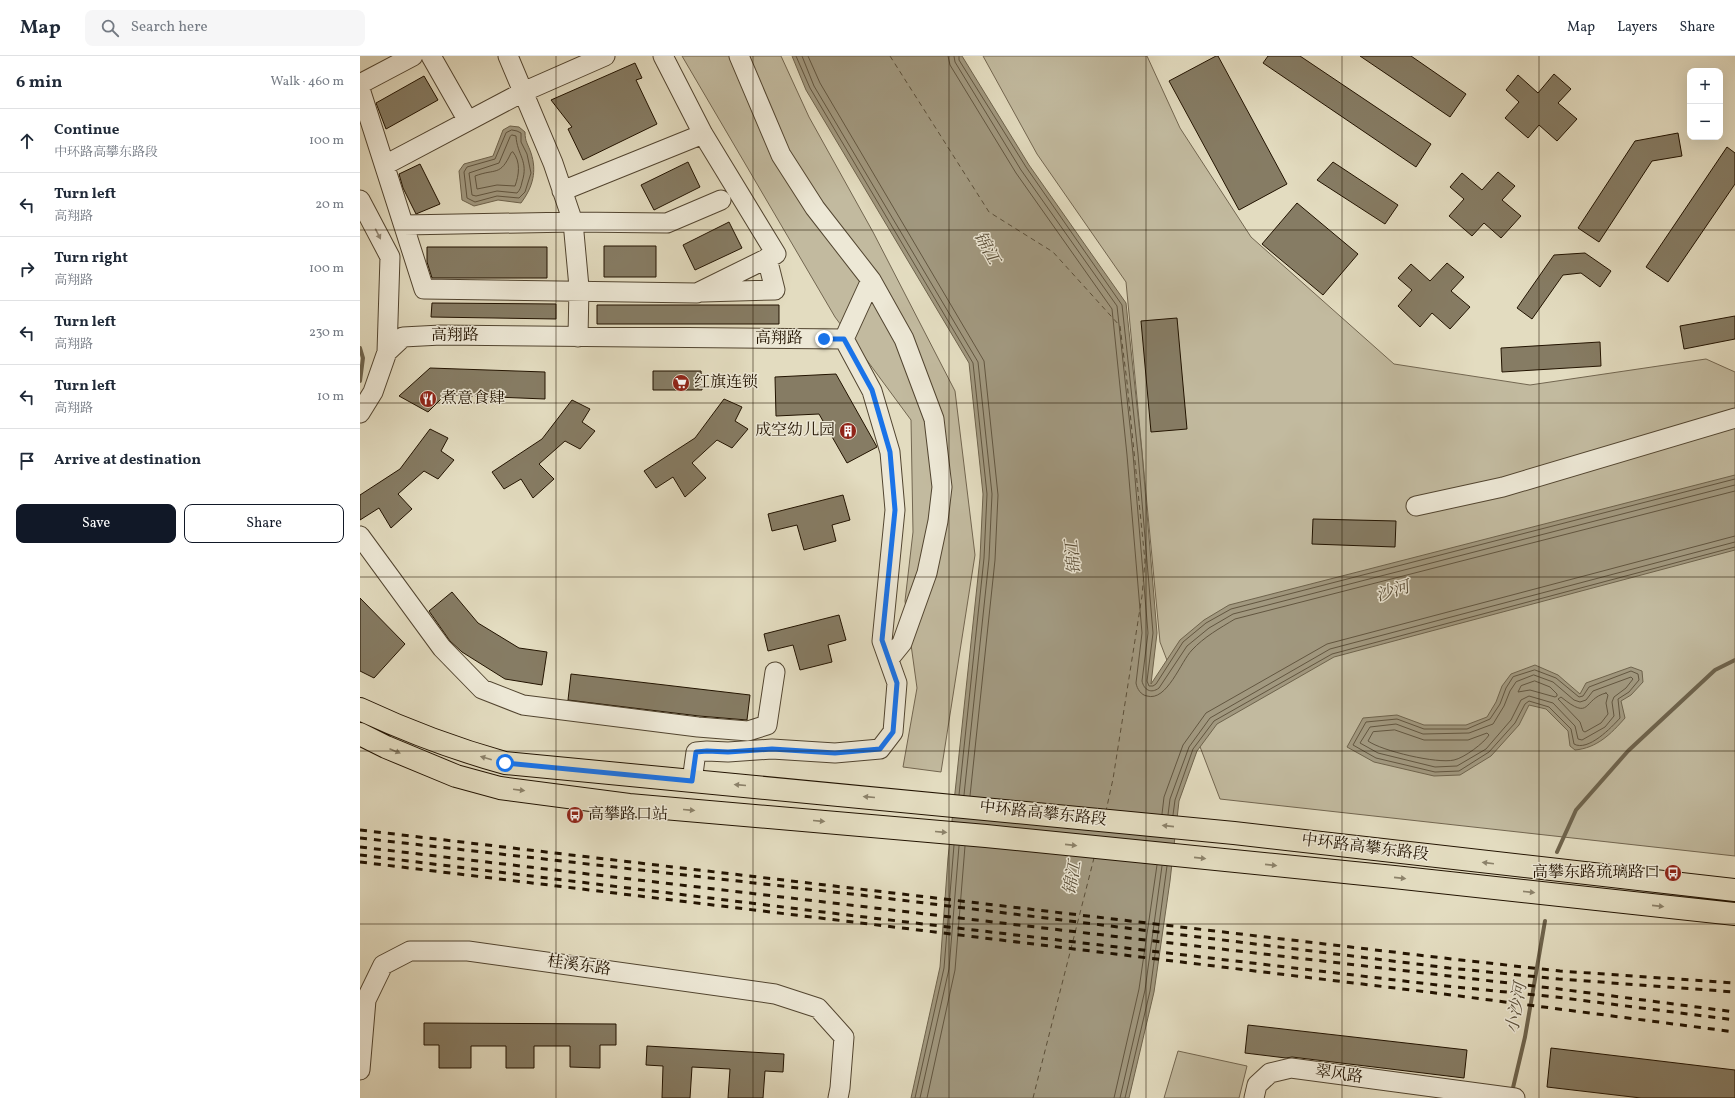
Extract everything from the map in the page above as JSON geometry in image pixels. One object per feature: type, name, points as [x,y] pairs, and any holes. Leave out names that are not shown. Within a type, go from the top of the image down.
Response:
[{"type":"main road","name":"中环路高攀东路段","points":[[360,709],[392,724],[463,751],[505,763],[1234,833],[1735,890]]},
{"type":"main road","name":"中环路高攀东路段","points":[[360,734],[386,747],[456,776],[500,788],[629,805],[903,829],[1232,861],[1735,914]]},
{"type":"street","points":[[360,84],[413,56]]},
{"type":"street","points":[[431,56],[468,121]]},
{"type":"street","points":[[508,56],[553,163],[573,222],[579,290],[578,337]]},
{"type":"street","points":[[385,165],[523,92],[605,56]]},
{"type":"street","points":[[663,56],[703,134],[776,254],[697,293]]},
{"type":"street","points":[[739,56],[782,156],[815,208],[871,280],[904,339],[934,419],[942,487],[938,521],[927,573],[902,643],[889,659]]},
{"type":"street","points":[[360,89],[424,289],[579,290],[697,293],[775,290],[768,258]]},
{"type":"street","points":[[562,190],[703,134]]},
{"type":"street","points":[[360,200],[390,257],[387,352]]},
{"type":"street","points":[[404,225],[573,222],[667,223],[721,200]]},
{"type":"street","points":[[692,781],[696,752],[754,751],[772,749],[835,753],[880,749],[893,732],[897,683],[882,640],[895,510],[890,452],[872,390],[844,339],[871,280]]},
{"type":"street","name":"高翔路","points":[[360,413],[373,392],[387,352],[403,337],[441,335],[844,339]]},
{"type":"street","points":[[1416,506],[1503,486],[1735,418]]},
{"type":"street","points":[[360,536],[442,648],[482,689],[523,705],[698,727],[748,731],[767,725],[775,672]]},
{"type":"street","name":"桂溪东路","points":[[360,1070],[366,1000],[383,966],[410,951],[468,951],[775,994],[818,1008],[844,1037],[838,1098]]},
{"type":"street","name":"翠风路","points":[[1254,1098],[1257,1085],[1270,1073],[1291,1068],[1515,1098]]},
{"type":"shaded area","points":[[682,56],[781,56],[809,117],[873,232],[955,391],[975,555],[941,772],[903,767],[917,688],[905,601],[913,532],[911,420],[835,317]]},
{"type":"shaded area","points":[[983,56],[1147,56],[1180,128],[1251,237],[1394,364],[1530,385],[1706,359],[1735,372],[1735,856],[1220,799],[1160,642],[1126,282],[1037,154]]},
{"type":"shaded area","points":[[1178,1051],[1247,1066],[1239,1098],[1164,1098]]},
{"type":"water","points":[[792,56],[962,56],[1029,165],[1126,303],[1142,453],[1157,633],[1151,684],[1180,640],[1204,620],[1229,605],[1735,475],[1735,550],[1334,657],[1217,724],[1197,751],[1179,801],[1170,881],[1154,992],[1129,1098],[911,1098],[940,967],[948,858],[980,558],[983,494],[969,363],[806,90]]},
{"type":"water","points":[[510,126],[519,127],[525,132],[526,141],[533,160],[533,179],[525,197],[521,203],[498,200],[474,206],[462,200],[459,171],[464,164],[493,156],[503,130]]},
{"type":"water","points":[[1535,665],[1558,675],[1580,694],[1586,683],[1631,667],[1642,671],[1643,682],[1631,695],[1621,701],[1625,718],[1620,724],[1609,735],[1597,743],[1583,749],[1575,750],[1570,746],[1568,731],[1546,709],[1529,705],[1519,725],[1491,756],[1460,775],[1434,776],[1374,762],[1347,747],[1363,718],[1397,715],[1424,725],[1466,725],[1487,717],[1496,702],[1502,686],[1511,674]]},
{"type":"building","points":[[1218,56],[1287,184],[1239,210],[1169,81]]},
{"type":"building","points":[[1268,56],[1300,56],[1431,144],[1416,167],[1263,63]]},
{"type":"building","points":[[1360,56],[1411,56],[1466,94],[1450,117]]},
{"type":"building","points":[[635,63],[642,78],[636,80],[657,124],[583,160],[568,129],[572,127],[551,100]]},
{"type":"building","points":[[1554,74],[1571,89],[1558,103],[1577,119],[1557,141],[1539,125],[1528,138],[1505,118],[1519,102],[1506,90],[1518,75],[1538,93]]},
{"type":"building","points":[[424,76],[438,100],[386,129],[376,103]]},
{"type":"building","points":[[1678,133],[1682,156],[1652,161],[1599,242],[1578,228],[1635,141]]},
{"type":"building","points":[[1727,147],[1735,153],[1735,184],[1668,282],[1646,267]]},
{"type":"building","points":[[688,162],[700,187],[654,210],[641,185]]},
{"type":"building","points":[[1333,162],[1398,205],[1385,224],[1317,180]]},
{"type":"building","points":[[420,164],[440,204],[416,214],[403,188],[399,174]]},
{"type":"building","points":[[1498,172],[1515,186],[1502,200],[1521,216],[1501,238],[1484,223],[1472,236],[1449,216],[1464,199],[1450,187],[1462,173],[1482,190]]},
{"type":"building","points":[[1297,203],[1358,254],[1323,295],[1262,244]]},
{"type":"building","points":[[729,222],[742,248],[695,270],[683,245]]},
{"type":"building","points":[[604,246],[656,246],[656,277],[604,277]]},
{"type":"building","points":[[427,247],[547,247],[547,278],[432,278],[427,262]]},
{"type":"building","points":[[1585,253],[1611,271],[1600,287],[1581,273],[1563,275],[1532,319],[1517,308],[1554,255]]},
{"type":"building","points":[[1447,263],[1464,277],[1451,291],[1470,307],[1450,329],[1432,313],[1420,327],[1398,306],[1412,290],[1398,278],[1411,264],[1430,281]]},
{"type":"building","points":[[432,303],[556,304],[556,319],[431,317]]},
{"type":"building","points":[[597,305],[779,305],[779,324],[597,324]]},
{"type":"building","points":[[1735,316],[1735,339],[1684,349],[1680,326]]},
{"type":"building","points":[[1177,318],[1187,429],[1151,432],[1141,321]]},
{"type":"building","points":[[1600,342],[1601,366],[1502,372],[1501,348]]},
{"type":"building","points":[[430,368],[545,372],[545,399],[445,395],[428,412],[399,396]]},
{"type":"building","points":[[653,371],[701,371],[702,390],[653,390]]},
{"type":"building","name":"成空幼儿园","points":[[836,374],[877,447],[847,463],[819,414],[776,416],[775,377]]},
{"type":"building","points":[[724,399],[742,407],[735,421],[748,429],[732,448],[717,440],[692,463],[706,478],[685,497],[673,477],[656,488],[644,471],[695,438]]},
{"type":"building","points":[[572,400],[590,409],[582,422],[595,431],[580,449],[565,441],[539,464],[554,479],[533,498],[521,479],[504,489],[492,472],[542,439]]},
{"type":"building","points":[[430,429],[448,438],[441,451],[454,460],[438,479],[424,471],[398,494],[412,509],[391,528],[379,508],[360,520],[360,495],[400,469]]},
{"type":"building","points":[[843,495],[850,520],[832,525],[836,541],[804,550],[797,525],[772,531],[768,514]]},
{"type":"building","points":[[1313,519],[1396,521],[1395,547],[1312,544]]},
{"type":"building","points":[[452,592],[478,623],[519,648],[547,652],[542,685],[505,679],[462,652],[450,641],[429,611]]},
{"type":"building","points":[[360,598],[405,644],[374,678],[360,671]]},
{"type":"building","points":[[839,615],[846,640],[828,645],[832,662],[800,670],[793,645],[768,651],[764,634]]},
{"type":"building","points":[[571,674],[750,695],[747,720],[699,716],[568,700]]},
{"type":"building","points":[[424,1023],[616,1024],[616,1045],[600,1045],[600,1068],[570,1067],[570,1046],[534,1046],[534,1068],[506,1068],[506,1046],[471,1046],[471,1068],[439,1068],[439,1045],[424,1045]]},
{"type":"building","points":[[1248,1025],[1467,1050],[1464,1078],[1292,1057],[1286,1058],[1245,1053]]},
{"type":"building","points":[[647,1046],[784,1054],[783,1072],[765,1071],[763,1098],[728,1098],[730,1069],[692,1067],[690,1098],[662,1098],[663,1066],[646,1065]]},
{"type":"building","points":[[1551,1048],[1735,1070],[1735,1098],[1641,1098],[1547,1087]]},
{"type":"waterway","points":[[360,348],[363,358],[360,381]]},
{"type":"waterway","points":[[1557,852],[1576,810],[1628,751],[1715,670],[1735,660]]},
{"type":"waterway","name":"小沙河","points":[[1512,1092],[1525,1037],[1545,921]]},
{"type":"ferry route","points":[[890,56],[989,212],[1053,252],[1120,326],[1145,561],[1142,596],[1113,779],[1106,811]]},
{"type":"ferry route","points":[[1033,1098],[1094,858]]},
{"type":"railway","points":[[360,830],[1452,959],[1560,971],[1735,983]]},
{"type":"railway","points":[[360,838],[860,895],[1449,968],[1559,979],[1735,992]]},
{"type":"railway","points":[[360,847],[1559,989],[1735,1012]]},
{"type":"railway","points":[[360,855],[856,916],[1446,986],[1556,997],[1735,1020]]},
{"type":"railway","points":[[360,862],[1444,994],[1735,1032]]},
{"type":"place","name":"红旗连锁","points":[[681,383]]},
{"type":"place","name":"煮意食肆","points":[[428,399]]},
{"type":"place","name":"成空幼儿园","points":[[848,431]]},
{"type":"place","name":"高攀路口站","points":[[575,815]]},
{"type":"place","name":"高攀东路琉璃路口","points":[[1673,873]]},
{"type":"route","points":[[505,763],[692,781],[696,752],[754,751],[772,749],[835,753],[880,749],[893,732],[897,683],[882,640],[895,510],[890,452],[872,390],[844,339],[824,339]]},
{"type":"water label","name":"锦江","points":[[986,248]]},
{"type":"water label","name":"锦江","points":[[1074,557]]},
{"type":"water label","name":"沙河","points":[[1393,592]]},
{"type":"water label","name":"锦江","points":[[1073,878]]}]
